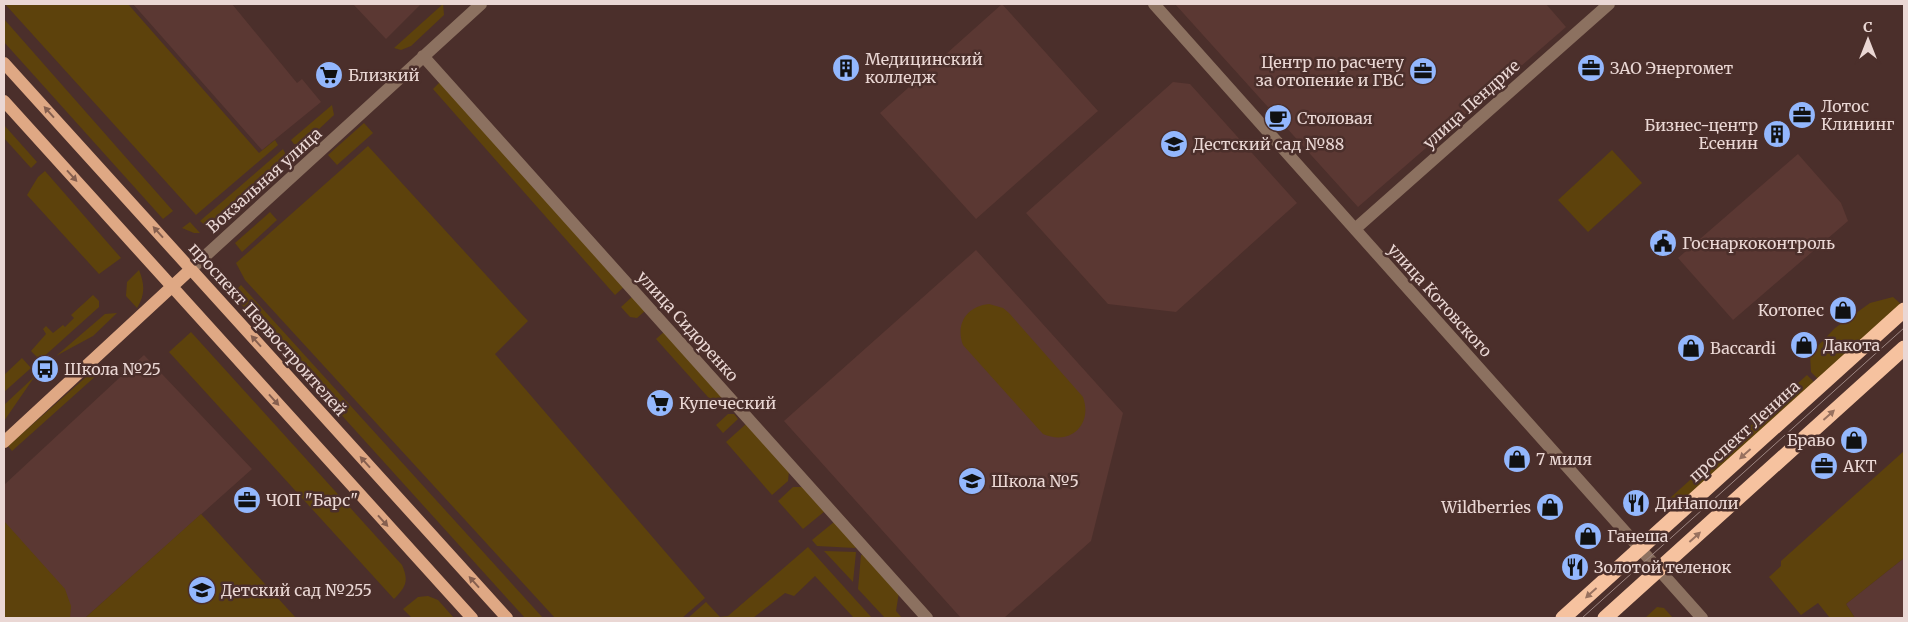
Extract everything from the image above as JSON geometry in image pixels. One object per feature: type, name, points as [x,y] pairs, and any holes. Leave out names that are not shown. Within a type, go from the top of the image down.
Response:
[{"type":"highway","name":"проспект Ленина","points":[[1563,618],[1904,310]]},
{"type":"highway","points":[[1605,618],[1904,348]]},
{"type":"main road","name":"проспект Первостроителей","points":[[4,63],[507,618]]},
{"type":"main road","points":[[4,101],[472,618]]},
{"type":"main road","name":"Вокзальная улица","points":[[4,442],[129,328],[190,269]]},
{"type":"street","name":"Вокзальная улица","points":[[190,269],[481,4]]},
{"type":"street","name":"улица Котовского","points":[[1154,4],[1702,618]]},
{"type":"street","name":"улица Пендрие","points":[[1355,229],[1609,4]]},
{"type":"street","name":"улица Сидоренко","points":[[424,56],[927,618]]},
{"type":"shaded area","points":[[5,4],[128,4],[259,153],[275,140],[278,145],[196,215]]},
{"type":"shaded area","points":[[133,4],[232,4],[297,83],[302,79],[321,102],[262,150]]},
{"type":"shaded area","points":[[353,4],[421,4],[386,39]]},
{"type":"shaded area","points":[[443,4],[444,15],[411,46],[401,50],[394,48]]},
{"type":"shaded area","points":[[1002,4],[1098,111],[976,219],[880,113]]},
{"type":"shaded area","points":[[1175,4],[1546,4],[1566,27],[1496,88],[1487,88],[1469,105],[1469,110],[1464,115],[1358,207]]},
{"type":"shaded area","points":[[4,19],[173,211],[163,219],[4,42]]},
{"type":"shaded area","points":[[441,81],[625,286],[615,295],[433,89]]},
{"type":"shaded area","name":"Дестский сад №88","points":[[1173,82],[1190,84],[1297,203],[1176,312],[1108,304],[1026,213]]},
{"type":"shaded area","points":[[332,105],[334,115],[304,143],[301,145],[294,144],[291,140]]},
{"type":"shaded area","points":[[364,123],[373,133],[337,165],[328,155]]},
{"type":"shaded area","points":[[4,125],[37,162],[31,168],[4,138]]},
{"type":"shaded area","points":[[368,146],[528,321],[495,354],[705,598],[682,618],[555,618],[245,280],[236,263]]},
{"type":"shaded area","points":[[283,149],[285,153],[284,161],[208,228],[200,221]]},
{"type":"shaded area","points":[[1612,150],[1642,183],[1588,232],[1558,200]]},
{"type":"shaded area","points":[[1798,154],[1841,203],[1848,221],[1733,320],[1678,258]]},
{"type":"shaded area","points":[[45,171],[121,258],[99,274],[27,195],[38,177]]},
{"type":"shaded area","points":[[270,212],[277,220],[242,252],[235,243]]},
{"type":"shaded area","points":[[190,222],[200,233],[194,233],[182,228]]},
{"type":"shaded area","name":"Школа №5","points":[[976,250],[1123,413],[1091,541],[1004,618],[961,618],[784,421]]},
{"type":"shaded area","points":[[139,270],[143,290],[142,299],[137,308],[126,296],[127,282]]},
{"type":"shaded area","points":[[241,285],[543,618],[525,618],[232,294]]},
{"type":"shaded area","points":[[93,295],[99,301],[99,307],[40,360],[31,351],[46,334],[43,329],[46,326],[53,333],[63,325],[65,327],[74,318],[71,315]]},
{"type":"shaded area","points":[[633,296],[646,310],[637,318],[630,317],[621,307]]},
{"type":"shaded area","points":[[1893,297],[1902,305],[1819,380],[1811,372],[1810,354],[1835,328],[1870,303]]},
{"type":"shaded area","points":[[989,304],[1003,308],[1009,313],[1083,397],[1085,416],[1082,424],[1070,435],[1053,437],[1043,434],[963,345],[961,330],[965,317],[975,308]]},
{"type":"shaded area","points":[[117,313],[93,336],[56,356],[105,314]]},
{"type":"shaded area","points":[[665,331],[724,399],[716,406],[656,339]]},
{"type":"shaded area","points":[[191,332],[402,565],[406,580],[404,587],[394,599],[169,352]]},
{"type":"shaded area","points":[[144,355],[252,469],[85,618],[4,618],[4,485]]},
{"type":"shaded area","points":[[22,358],[31,368],[4,392],[4,375]]},
{"type":"shaded area","points":[[94,370],[98,374],[12,451],[8,446]]},
{"type":"shaded area","points":[[1807,375],[1815,383],[1678,506],[1670,498]]},
{"type":"shaded area","points":[[35,376],[4,421],[4,405]]},
{"type":"shaded area","points":[[728,414],[734,414],[738,419],[723,433],[716,425]]},
{"type":"shaded area","points":[[746,424],[789,471],[788,481],[772,495],[726,442]]},
{"type":"shaded area","points":[[1904,451],[1904,558],[1846,604],[1855,618],[1830,618],[1818,603],[1801,615],[1769,577],[1781,566],[1781,561]]},
{"type":"shaded area","points":[[793,487],[803,487],[825,511],[803,529],[778,501]]},
{"type":"shaded area","points":[[201,514],[296,618],[85,618]]},
{"type":"shaded area","points":[[4,521],[65,589],[71,606],[70,618],[4,618]]},
{"type":"shaded area","points":[[834,522],[857,546],[855,548],[817,546],[812,540]]},
{"type":"shaded area","points":[[808,547],[872,618],[854,618],[815,576],[794,596],[785,593],[753,618],[688,618],[706,602],[720,617],[728,616]]},
{"type":"shaded area","points":[[824,551],[856,552],[853,582]]},
{"type":"shaded area","points":[[863,554],[899,592],[896,611],[902,618],[885,618],[858,589],[861,555]]},
{"type":"shaded area","points":[[1904,558],[1904,618],[1855,618],[1846,604]]},
{"type":"shaded area","points":[[428,596],[438,600],[454,618],[412,618],[403,609],[418,597]]},
{"type":"shaded area","points":[[1657,607],[1664,608],[1673,618],[1645,618]]},
{"type":"tram line","points":[[1582,618],[1904,328]]},
{"type":"place","name":"Медицинский колледж","points":[[846,68]]},
{"type":"place","name":"ЗАО Энергомет","points":[[1591,68]]},
{"type":"place","name":"Центр по расчету за отопение и ГВС","points":[[1423,71]]},
{"type":"place","name":"Близкий","points":[[329,75]]},
{"type":"place","name":"Лотос Клининг","points":[[1802,115]]},
{"type":"place","name":"Столовая","points":[[1278,118]]},
{"type":"place","name":"Бизнес-центр Есенин","points":[[1777,134]]},
{"type":"place","name":"Дестский сад №88","points":[[1174,144]]},
{"type":"place","name":"Госнаркоконтроль","points":[[1663,243]]},
{"type":"place","name":"Котопес","points":[[1843,310]]},
{"type":"place","name":"Дакота","points":[[1804,345]]},
{"type":"place","name":"Baccardi","points":[[1691,348]]},
{"type":"place","name":"Школа №25","points":[[45,369]]},
{"type":"place","name":"Купеческий","points":[[660,403]]},
{"type":"place","name":"Браво","points":[[1854,440]]},
{"type":"place","name":"7 миля","points":[[1517,459]]},
{"type":"place","name":"АКТ","points":[[1824,466]]},
{"type":"place","name":"Школа №5","points":[[972,481]]},
{"type":"place","name":"ЧОП \"Барс\"","points":[[247,500]]},
{"type":"place","name":"ДиНаполи","points":[[1636,503]]},
{"type":"place","name":"Wildberries","points":[[1550,507]]},
{"type":"place","name":"Ганеша","points":[[1588,536]]},
{"type":"place","name":"Золотой теленок","points":[[1575,567]]},
{"type":"place","name":"Детский сад №255","points":[[202,590]]}]
